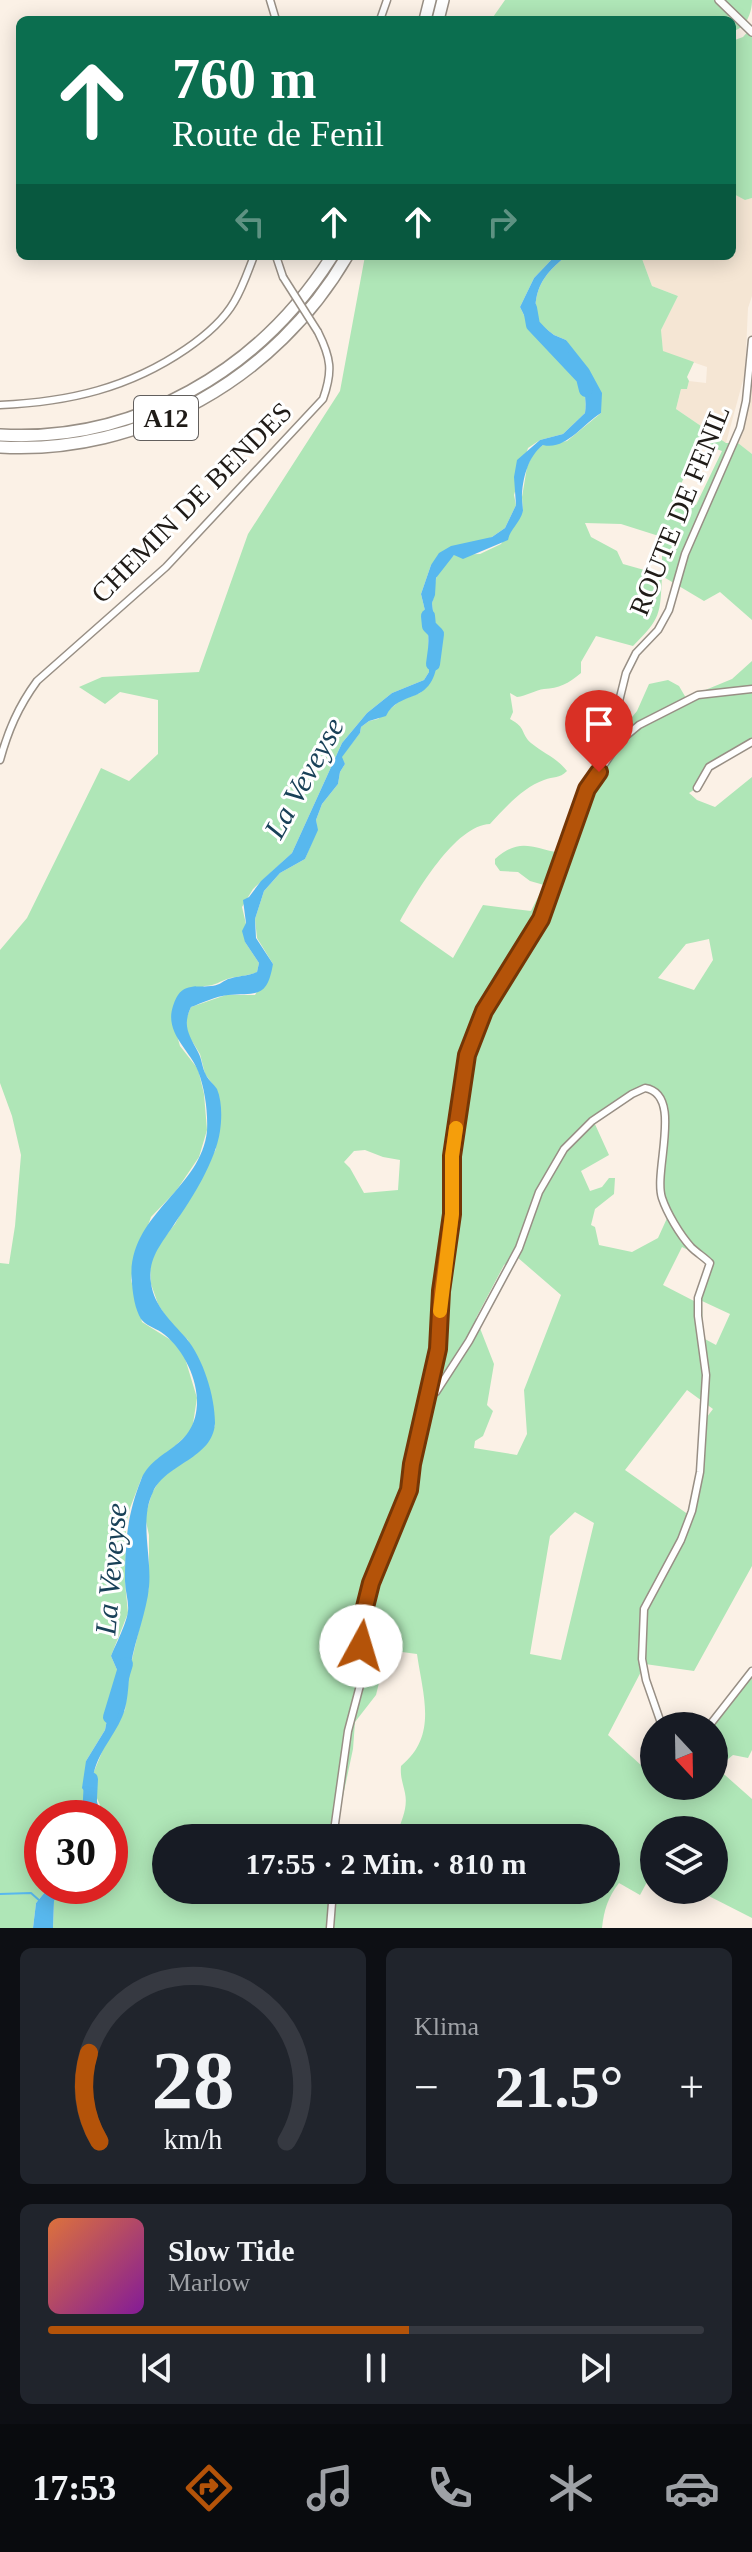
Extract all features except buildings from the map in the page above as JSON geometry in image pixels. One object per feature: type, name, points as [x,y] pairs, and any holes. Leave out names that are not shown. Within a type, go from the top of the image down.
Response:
[{"type":"highway","name":"A12","points":[[0,435],[86,429],[125,420],[181,397],[224,372],[263,341],[293,310],[329,260]]},
{"type":"highway","name":"A12","points":[[0,447],[48,447],[99,439],[149,425],[204,399],[247,370],[285,337],[320,296],[344,260]]},
{"type":"street","points":[[719,0],[736,16]]},
{"type":"street","points":[[736,16],[752,32]]},
{"type":"street","points":[[0,405],[60,400],[95,393],[153,370],[196,342],[226,314],[239,293],[252,260]]},
{"type":"street","name":"CHEMIN DE BENDES","points":[[0,760],[9,728],[21,702],[37,681],[166,567],[323,399],[330,379],[330,362],[318,332],[283,277],[277,260]]},
{"type":"street","name":"ROUTE DE FENIL","points":[[335,1824],[348,1731],[363,1674],[361,1634],[367,1597],[384,1547],[409,1490],[439,1343],[441,1291],[452,1208],[452,1156],[467,1055],[484,1011],[541,919],[587,789],[609,742],[626,673],[639,648],[665,619],[685,554],[733,447],[746,401],[752,342]]},
{"type":"street","points":[[587,789],[621,740],[639,725],[698,695],[752,689]]},
{"type":"street","points":[[697,788],[709,767],[752,742]]},
{"type":"street","points":[[428,1396],[436,1392],[469,1341],[519,1248],[542,1185],[564,1149],[584,1127],[632,1094],[645,1088],[657,1092],[662,1099],[665,1118],[661,1194],[686,1241],[710,1263],[698,1298],[706,1375],[700,1472],[692,1511],[681,1540],[644,1609],[642,1659],[657,1712]]},
{"type":"street","points":[[720,1712],[752,1671]]},
{"type":"street","points":[[330,1928],[332,1904]]},
{"type":"shaded area","points":[[736,193],[745,200],[752,198],[752,296],[748,308],[745,373],[726,443],[676,409],[681,389],[687,389],[689,381],[706,383],[707,367],[663,352],[661,330],[678,296],[652,286],[642,260],[736,260]]},
{"type":"shaded area","points":[[752,368],[752,454],[738,443]]},
{"type":"green space","points":[[505,0],[752,0],[747,20],[736,30],[736,16],[494,16]]},
{"type":"green space","points":[[752,27],[752,198],[745,200],[736,195],[736,40]]},
{"type":"green space","points":[[364,260],[551,260],[534,278],[520,307],[525,317],[576,371],[585,397],[585,413],[563,434],[540,440],[528,448],[514,495],[516,505],[505,528],[431,565],[421,594],[428,623],[429,672],[424,680],[392,693],[367,713],[342,743],[292,853],[253,889],[242,907],[246,924],[245,942],[259,963],[257,972],[204,986],[172,1018],[180,1046],[198,1069],[207,1130],[199,1157],[176,1191],[151,1217],[131,1280],[142,1322],[174,1342],[184,1355],[197,1398],[192,1430],[142,1477],[130,1508],[126,1524],[128,1613],[111,1656],[121,1679],[109,1709],[105,1730],[86,1761],[88,1800],[24,1800],[24,1904],[36,1904],[33,1928],[0,1928],[0,1263],[9,1264],[21,1155],[0,1083],[0,950],[27,918],[101,768],[129,781],[158,754],[158,700],[120,692],[105,704],[79,687],[102,677],[199,672],[248,534],[340,391]]},
{"type":"green space","points":[[561,260],[642,260],[652,286],[678,296],[661,330],[663,351],[694,362],[687,377],[687,389],[681,389],[676,409],[726,443],[738,443],[752,454],[752,620],[720,592],[704,601],[662,576],[657,615],[633,646],[596,636],[581,662],[581,673],[572,680],[517,697],[510,693],[513,712],[510,719],[519,725],[531,743],[567,771],[529,788],[490,824],[477,827],[463,836],[438,862],[400,921],[453,958],[483,905],[531,911],[544,885],[530,881],[518,872],[500,871],[495,859],[519,846],[560,853],[608,761],[613,740],[637,711],[649,684],[668,680],[679,686],[686,698],[732,679],[752,661],[752,742],[709,767],[697,788],[689,793],[715,807],[752,777],[752,1566],[694,1671],[645,1664],[608,1735],[640,1764],[640,1800],[728,1800],[728,1778],[752,1799],[752,1918],[724,1904],[728,1904],[728,1816],[640,1816],[640,1895],[620,1884],[620,1824],[400,1824],[406,1803],[401,1766],[420,1742],[424,1728],[424,1700],[417,1654],[387,1650],[376,1695],[355,1722],[353,1749],[337,1824],[152,1824],[152,1904],[607,1904],[602,1928],[53,1928],[54,1904],[128,1904],[128,1800],[98,1800],[92,1787],[93,1774],[106,1742],[125,1710],[130,1668],[149,1587],[149,1535],[145,1517],[152,1493],[161,1478],[178,1466],[215,1426],[188,1340],[170,1323],[158,1304],[151,1284],[150,1265],[159,1244],[175,1224],[216,1149],[217,1090],[205,1074],[200,1054],[187,1033],[186,1019],[191,1007],[226,995],[255,995],[273,964],[257,938],[255,919],[264,891],[280,873],[305,859],[317,830],[316,820],[322,804],[338,784],[345,764],[341,757],[360,733],[361,727],[378,719],[401,700],[420,693],[438,665],[432,603],[436,579],[442,568],[454,555],[480,554],[501,544],[523,511],[527,467],[534,452],[543,445],[567,441],[601,413],[566,340],[536,321],[536,301],[541,284]],"holes":[[[700,443],[722,451],[696,505],[675,497]],[[585,523],[621,524],[662,537],[662,575],[623,564],[617,551],[591,537]],[[709,939],[713,960],[694,990],[658,978],[686,944]],[[645,1091],[658,1099],[662,1120],[656,1189],[668,1216],[658,1238],[632,1252],[599,1245],[595,1227],[591,1225],[595,1209],[614,1194],[615,1178],[609,1178],[602,1187],[590,1191],[581,1171],[609,1155],[594,1122]],[[365,1150],[400,1160],[398,1190],[364,1193],[344,1162],[354,1151]],[[682,1247],[713,1262],[694,1301],[663,1285]],[[517,1257],[561,1295],[524,1390],[527,1434],[517,1455],[474,1448],[475,1441],[483,1436],[493,1411],[487,1405],[494,1364],[476,1318],[504,1265]],[[702,1301],[730,1314],[716,1345],[703,1338]],[[687,1390],[713,1409],[700,1426],[699,1470],[689,1515],[625,1470]],[[575,1512],[594,1523],[561,1660],[530,1654],[550,1536]]]},
{"type":"green space","points":[[752,1668],[752,1750],[748,1758],[733,1755],[728,1759],[728,1712],[717,1712]]},
{"type":"water","points":[[551,260],[562,260],[541,284],[536,301],[536,321],[566,340],[589,369],[602,393],[601,413],[566,440],[551,446],[543,445],[533,455],[523,484],[523,511],[508,540],[463,559],[454,555],[436,578],[432,603],[438,655],[433,679],[416,695],[395,705],[386,716],[361,727],[342,757],[345,764],[338,784],[322,804],[316,820],[318,830],[305,859],[280,873],[264,891],[255,919],[256,938],[273,964],[268,983],[260,992],[214,998],[191,1007],[188,1014],[189,1035],[206,1075],[219,1094],[220,1131],[208,1167],[189,1203],[157,1251],[150,1274],[159,1306],[192,1346],[203,1367],[213,1401],[215,1423],[206,1445],[159,1482],[149,1503],[146,1526],[148,1596],[133,1655],[127,1700],[95,1768],[93,1788],[97,1800],[89,1800],[82,1788],[86,1761],[105,1730],[109,1709],[121,1679],[111,1656],[128,1611],[126,1554],[133,1505],[147,1469],[190,1429],[197,1399],[194,1380],[175,1345],[141,1319],[132,1284],[133,1260],[140,1239],[192,1171],[202,1152],[207,1131],[202,1085],[194,1063],[172,1025],[173,1006],[184,989],[216,985],[257,972],[259,963],[245,942],[242,931],[246,923],[243,900],[292,853],[342,743],[367,713],[392,693],[424,680],[429,672],[428,623],[421,594],[431,565],[439,553],[451,546],[492,537],[505,528],[516,505],[514,477],[517,460],[540,440],[563,434],[585,413],[585,397],[576,371],[525,317],[520,307],[534,278]]},
{"type":"water","points":[[36,1904],[54,1904],[53,1928],[33,1928]]},
{"type":"waterway","name":"La Veveyse","points":[[530,308],[533,325],[583,378],[586,390]]},
{"type":"waterway","name":"La Veveyse","points":[[428,616],[429,626],[437,634],[433,664]]},
{"type":"waterway","name":"La Veveyse","points":[[110,1717],[126,1664]]},
{"type":"waterway","name":"La Veveyse","points":[[90,1800],[91,1779]]},
{"type":"waterway","points":[[0,1894],[24,1893]]},
{"type":"slow traffic","points":[[440,1311],[452,1214],[452,1156],[456,1128]]},
{"type":"route","points":[[361,1646],[363,1615],[371,1583],[409,1490],[438,1349],[441,1291],[452,1214],[452,1156],[469,1046],[484,1011],[541,919],[587,789],[599,772]]}]
